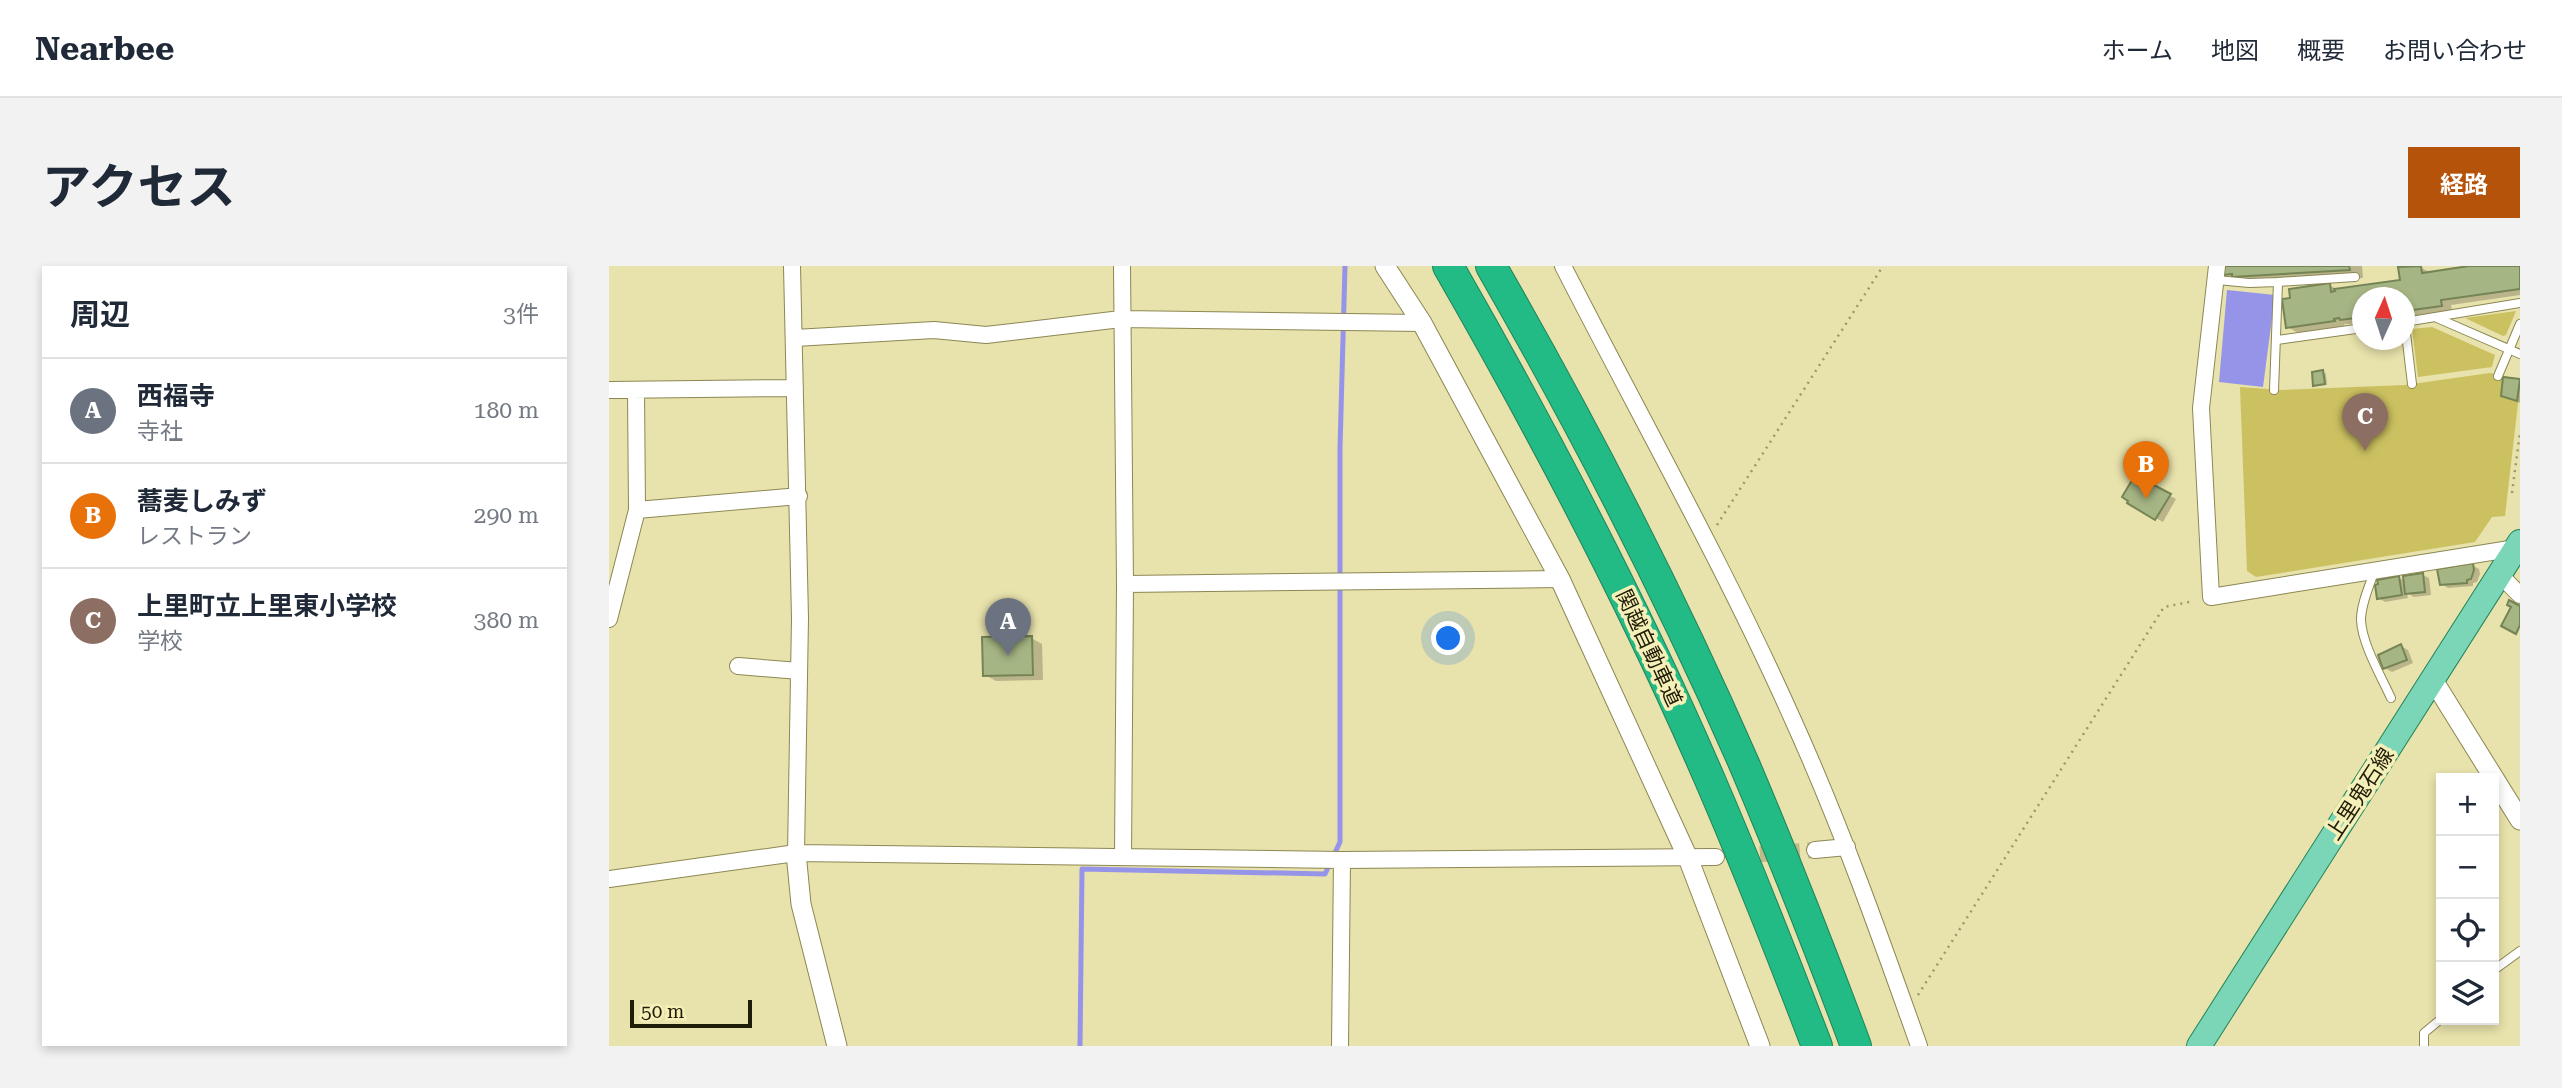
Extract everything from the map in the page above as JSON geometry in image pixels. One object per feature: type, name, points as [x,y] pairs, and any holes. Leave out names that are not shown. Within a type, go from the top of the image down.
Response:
[{"type":"highway","name":"関越自動車道","points":[[1448,266],[1569,485],[1641,630],[1710,779],[1770,923],[1817,1046]]},
{"type":"highway","name":"関越自動車道","points":[[1491,266],[1610,481],[1744,764],[1804,907],[1856,1046]]},
{"type":"main road","name":"上里鬼石線","points":[[2199,1046],[2518,545]]},
{"type":"street","points":[[792,266],[799,496],[796,853],[801,904],[837,1046]]},
{"type":"street","points":[[1122,266],[1125,584],[1123,857]]},
{"type":"street","points":[[1385,266],[1422,323],[1560,579],[1688,858],[1761,1046]]},
{"type":"street","points":[[1563,266],[1707,539],[1793,719],[1847,847],[1919,1046]]},
{"type":"street","points":[[2217,273],[2201,408],[2211,597],[2374,572],[2518,545]]},
{"type":"street","points":[[795,338],[934,330],[986,335],[1121,319],[1422,323]]},
{"type":"street","points":[[609,390],[795,388]]},
{"type":"street","points":[[609,619],[636,510],[636,390]]},
{"type":"street","points":[[636,510],[799,496]]},
{"type":"street","points":[[2500,575],[2520,595]]},
{"type":"street","points":[[1125,584],[1560,579]]},
{"type":"street","points":[[739,666],[799,671]]},
{"type":"street","points":[[2433,680],[2520,820]]},
{"type":"street","points":[[1815,850],[1847,847]]},
{"type":"street","points":[[609,879],[796,853],[1342,860],[1716,857]]},
{"type":"street","points":[[1340,1046],[1342,860]]},
{"type":"lane","points":[[2217,273],[2278,282],[2355,277]]},
{"type":"lane","points":[[2274,390],[2278,282]]},
{"type":"lane","points":[[2415,321],[2456,312],[2520,303]]},
{"type":"lane","points":[[2437,318],[2520,354]]},
{"type":"lane","points":[[2498,376],[2520,324]]},
{"type":"lane","points":[[2277,340],[2352,330]]},
{"type":"lane","points":[[2408,350],[2412,384]]},
{"type":"lane","points":[[2374,572],[2361,621],[2376,666],[2391,698]]},
{"type":"lane","points":[[2499,966],[2520,951]]},
{"type":"lane","points":[[2424,1046],[2424,1033],[2436,1023]]},
{"type":"path","points":[[1707,539],[1883,266]]},
{"type":"path","points":[[2512,493],[2520,432]]},
{"type":"path","points":[[1907,1013],[2164,607],[2211,597]]},
{"type":"shaded area","points":[[2227,290],[2275,295],[2263,387],[2219,382]]},
{"type":"shaded area","points":[[2516,311],[2506,335],[2503,336],[2465,318]]},
{"type":"shaded area","points":[[2432,327],[2495,355],[2492,367],[2418,377],[2415,329]]},
{"type":"shaded area","points":[[2490,373],[2520,379],[2520,386],[2505,516],[2492,517],[2475,542],[2256,577],[2247,571],[2240,387],[2282,390],[2405,385]]},
{"type":"building","points":[[2224,266],[2349,266],[2350,270],[2232,277],[2232,274],[2224,275]]},
{"type":"building","points":[[2421,266],[2422,273],[2469,266],[2520,266],[2520,289],[2441,300],[2442,306],[2415,310],[2415,287],[2352,287],[2352,318],[2339,318],[2334,319],[2335,321],[2286,328],[2282,299],[2290,298],[2289,289],[2330,283],[2331,292],[2335,291],[2334,289],[2400,280],[2398,267]]},
{"type":"building","points":[[2323,370],[2325,384],[2313,386],[2312,372]]},
{"type":"building","points":[[2503,377],[2520,379],[2517,401],[2501,396]]},
{"type":"building","points":[[2135,475],[2171,494],[2155,520],[2122,497]]},
{"type":"building","points":[[2473,563],[2474,570],[2467,583],[2440,585],[2437,569]]},
{"type":"building","points":[[2423,573],[2425,592],[2405,594],[2403,576]]},
{"type":"building","points":[[2399,576],[2402,595],[2377,599],[2377,580]]},
{"type":"building","points":[[2509,600],[2520,606],[2520,625],[2516,634],[2501,626],[2511,607],[2507,605]]},
{"type":"building","points":[[1032,636],[1033,675],[983,676],[982,637]]},
{"type":"building","points":[[2401,644],[2407,660],[2383,669],[2378,655]]},
{"type":"waterway","points":[[1080,1046],[1082,869],[1325,874],[1340,842],[1340,448],[1345,266]]},
{"type":"tunnel","points":[[1736,856],[1815,850]]},
{"type":"place","name":"上里町立上里東小学校","points":[[2365,451]]},
{"type":"place","name":"蕎麦しみず","points":[[2146,499]]},
{"type":"place","name":"西福寺","points":[[1008,656]]}]
